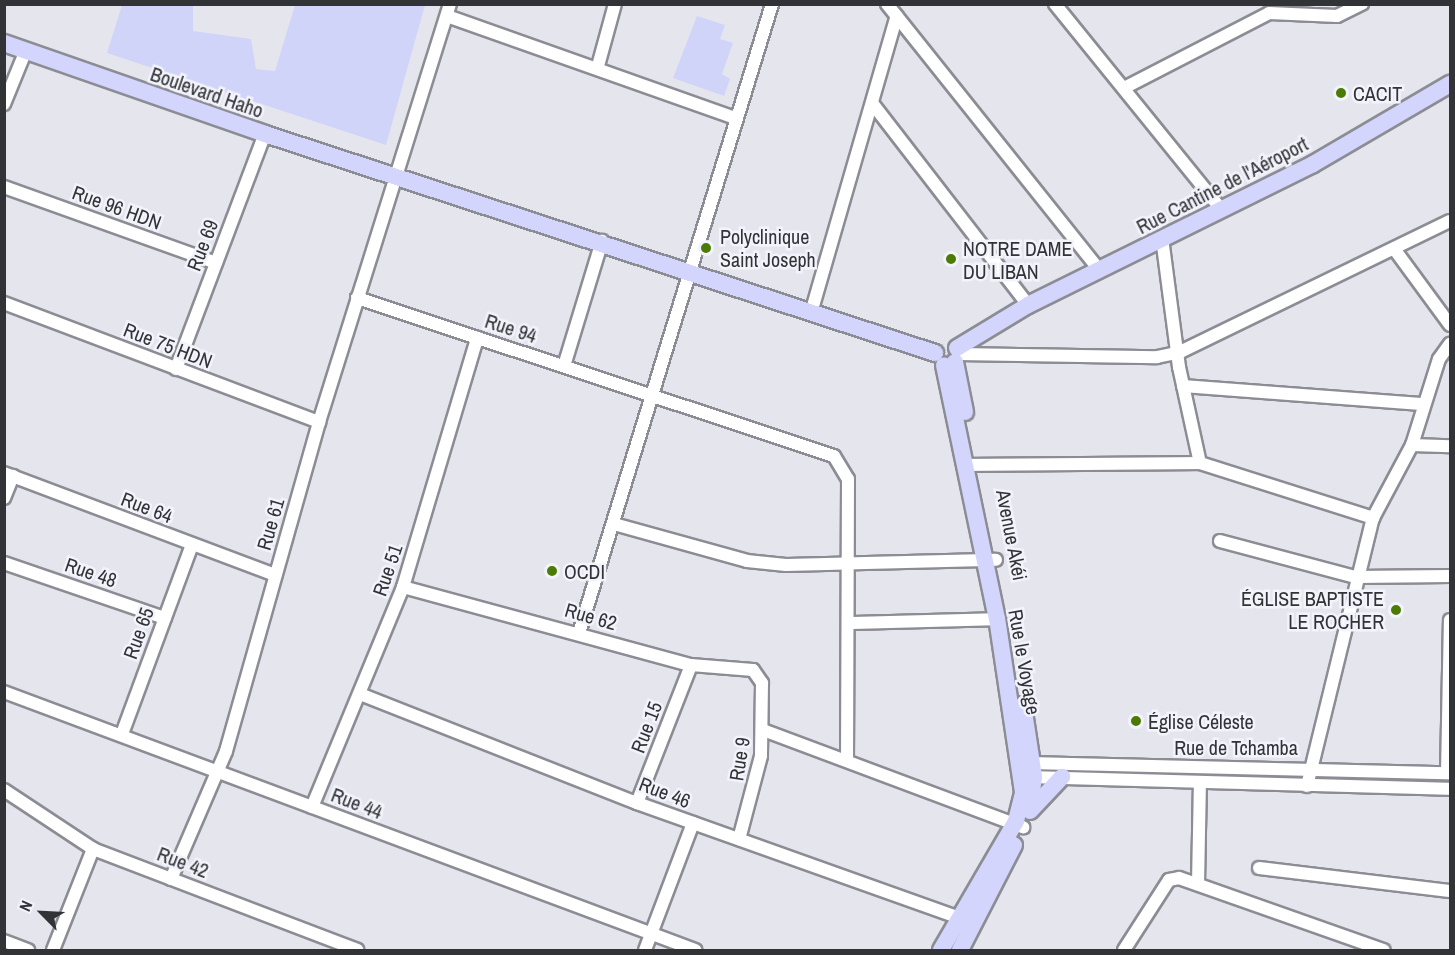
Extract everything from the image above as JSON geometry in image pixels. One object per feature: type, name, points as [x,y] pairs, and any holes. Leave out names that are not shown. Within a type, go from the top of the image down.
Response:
[{"type":"main road","name":"Boulevard Haho","points":[[4,43],[265,134],[950,356]]},
{"type":"main road","name":"Rue Cantine de l'Aéroport","points":[[950,356],[1028,305],[1313,164],[1450,84]]},
{"type":"main road","name":"Rue le Voyage","points":[[941,951],[968,920],[1023,820],[1028,770],[997,619],[991,561],[950,356]]},
{"type":"main road","name":"Avenue Akéi","points":[[991,561],[1028,770]]},
{"type":"main road","points":[[1023,820],[1062,777]]},
{"type":"main road","points":[[960,951],[968,920]]},
{"type":"street","points":[[598,66],[615,4]]},
{"type":"street","points":[[579,633],[692,272],[735,117],[772,4]]},
{"type":"street","points":[[887,4],[1099,270]]},
{"type":"street","points":[[1055,4],[1221,209]]},
{"type":"street","points":[[1124,88],[1269,13],[1311,9],[1337,16],[1362,4]]},
{"type":"street","points":[[448,10],[735,117]]},
{"type":"street","name":"Rue 61","points":[[171,879],[216,771],[319,422],[448,10]]},
{"type":"street","points":[[811,312],[897,16]]},
{"type":"street","points":[[4,104],[26,50]]},
{"type":"street","points":[[872,103],[1028,305]]},
{"type":"street","name":"Rue 69","points":[[176,369],[265,134]]},
{"type":"street","name":"Rue 96 HDN","points":[[4,187],[216,263]]},
{"type":"street","points":[[950,356],[1156,357],[1180,352],[1395,250],[1450,221]]},
{"type":"street","points":[[1162,238],[1180,352],[1183,386],[1200,463]]},
{"type":"street","points":[[564,366],[602,242]]},
{"type":"street","points":[[1395,250],[1450,325]]},
{"type":"street","name":"Rue 94","points":[[357,298],[653,394],[834,456],[848,479],[850,564],[847,759]]},
{"type":"street","name":"Rue 75 HDN","points":[[4,303],[319,422]]},
{"type":"street","name":"Rue 51","points":[[312,807],[403,587],[477,338]]},
{"type":"street","points":[[1307,786],[1355,577],[1373,518],[1412,445],[1439,359],[1450,344]]},
{"type":"street","points":[[1183,386],[1424,404]]},
{"type":"street","points":[[1412,445],[1450,446]]},
{"type":"street","points":[[971,465],[1200,463],[1373,518]]},
{"type":"street","points":[[4,498],[9,474]]},
{"type":"street","name":"Rue 64","points":[[9,474],[275,575]]},
{"type":"street","points":[[614,524],[747,561],[850,564],[991,561]]},
{"type":"street","points":[[1220,541],[1355,577],[1450,576]]},
{"type":"street","name":"Rue 65","points":[[122,734],[192,545]]},
{"type":"street","name":"Rue 48","points":[[4,563],[165,618]]},
{"type":"street","name":"Rue 62","points":[[403,587],[691,665],[746,668],[762,683]]},
{"type":"street","points":[[849,623],[997,619]]},
{"type":"street","points":[[1449,773],[1450,620]]},
{"type":"street","name":"Rue 15","points":[[637,803],[691,665]]},
{"type":"street","name":"Rue 9","points":[[739,839],[756,783],[763,730],[762,683]]},
{"type":"street","name":"Rue 44","points":[[4,692],[122,734],[695,951]]},
{"type":"street","name":"Rue 46","points":[[360,694],[693,824],[968,920]]},
{"type":"street","points":[[763,730],[1023,820]]},
{"type":"street","name":"Rue de Tchamba","points":[[1028,770],[1312,766],[1449,773]]},
{"type":"street","name":"Rue de Tchamba","points":[[1028,770],[1062,777],[1200,784],[1450,789]]},
{"type":"street","points":[[1198,884],[1200,784]]},
{"type":"street","name":"Rue 42","points":[[4,790],[93,849],[357,951]]},
{"type":"street","points":[[645,951],[693,824]]},
{"type":"street","points":[[53,951],[93,849]]},
{"type":"street","points":[[1259,868],[1450,891]]},
{"type":"street","points":[[1124,951],[1169,880],[1198,884],[1384,951]]},
{"type":"street","points":[[4,941],[28,951]]},
{"type":"shaded area","points":[[122,5],[193,5],[193,31],[251,39],[256,69],[275,71],[295,5],[425,5],[386,145],[107,53]]},
{"type":"shaded area","points":[[697,16],[725,25],[720,39],[733,43],[722,74],[730,79],[724,96],[673,78]]},
{"type":"place","name":"CACIT","points":[[1341,93]]},
{"type":"place","name":"Polyclinique Saint Joseph","points":[[706,248]]},
{"type":"place","name":"NOTRE DAME DU LIBAN","points":[[951,259]]},
{"type":"place","name":"OCDI","points":[[552,571]]},
{"type":"place","name":"ÉGLISE BAPTISTE LE ROCHER","points":[[1396,610]]},
{"type":"place","name":"Église Céleste","points":[[1136,721]]}]
